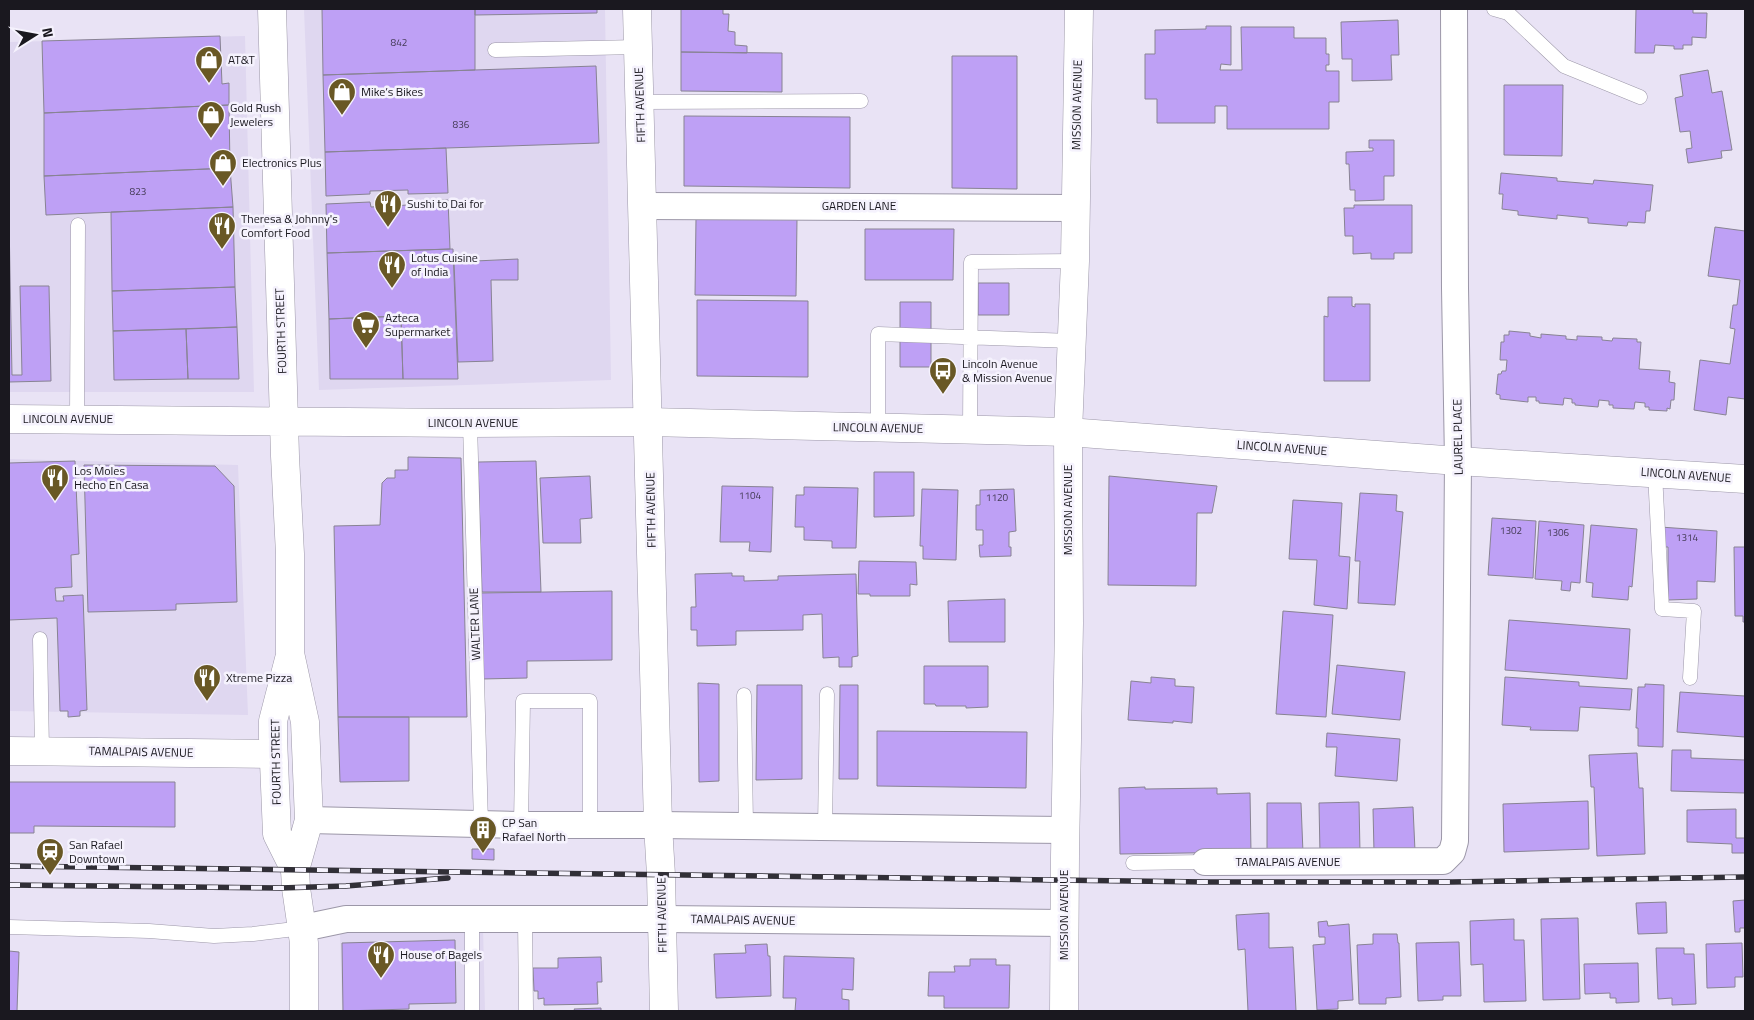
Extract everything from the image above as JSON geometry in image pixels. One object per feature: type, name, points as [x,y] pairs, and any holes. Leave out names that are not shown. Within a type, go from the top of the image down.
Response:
[{"type":"main road","name":"FOURTH STREET","points":[[272,9],[284,420],[290,554],[290,653],[305,722],[309,820],[295,870],[303,928],[304,1011]]},
{"type":"main road","name":"FIFTH AVENUE","points":[[637,9],[664,1011]]},
{"type":"main road","name":"MISSION AVENUE","points":[[1064,1011],[1069,623],[1068,432],[1075,262],[1079,9]]},
{"type":"main road","name":"LINCOLN AVENUE","points":[[9,419],[470,423],[648,422],[1068,432],[1458,461],[1745,479]]},
{"type":"main road","name":"FOURTH STREET","points":[[290,653],[273,721],[273,754],[278,834],[295,870]]},
{"type":"main road","name":"TAMALPAIS AVENUE","points":[[9,750],[273,754]]},
{"type":"street","name":"LAUREL PLACE","points":[[1443,861],[1452,852],[1455,841],[1458,461],[1454,9]]},
{"type":"street","name":"GARDEN LANE","points":[[642,206],[819,212],[1076,208]]},
{"type":"street","points":[[309,820],[521,826],[658,825],[1065,830]]},
{"type":"street","name":"TAMALPAIS AVENUE","points":[[1205,862],[1443,861]]},
{"type":"street","name":"TAMALPAIS AVENUE","points":[[303,928],[346,919],[662,919],[1064,923]]},
{"type":"lane","points":[[1494,9],[1508,13],[1564,66],[1640,97]]},
{"type":"lane","points":[[494,50],[638,47]]},
{"type":"lane","points":[[640,102],[860,101]]},
{"type":"lane","points":[[77,419],[78,226]]},
{"type":"lane","points":[[970,430],[971,262],[1075,262]]},
{"type":"lane","points":[[878,428],[878,334],[1072,341]]},
{"type":"lane","name":"WALTER LANE","points":[[470,423],[481,824]]},
{"type":"lane","points":[[1655,473],[1662,610],[1694,611],[1690,678]]},
{"type":"lane","points":[[40,639],[42,751]]},
{"type":"lane","points":[[825,828],[827,694]]},
{"type":"lane","points":[[744,695],[746,826]]},
{"type":"lane","points":[[521,826],[523,701],[590,701],[590,825]]},
{"type":"lane","name":"TAMALPAIS AVENUE","points":[[1132,863],[1205,862]]},
{"type":"lane","points":[[472,920],[472,1011]]},
{"type":"lane","points":[[525,920],[526,1010]]},
{"type":"lane","points":[[9,927],[149,931],[214,936],[303,928]]},
{"type":"shaded area","points":[[304,9],[605,9],[611,380],[319,390]]},
{"type":"shaded area","points":[[245,36],[254,392],[9,392],[9,42]]},
{"type":"shaded area","points":[[9,459],[238,465],[248,715],[9,711]]},
{"type":"shaded area","points":[[483,928],[485,1011],[342,1011],[340,933]]},
{"type":"building","points":[[322,9],[475,9],[475,70],[323,75]]},
{"type":"building","points":[[475,9],[597,9],[597,13],[475,15]]},
{"type":"building","points":[[681,9],[723,9],[723,14],[729,14],[728,31],[735,32],[735,45],[747,46],[747,53],[681,52]]},
{"type":"building","points":[[1636,9],[1693,9],[1693,13],[1707,13],[1706,38],[1692,37],[1692,45],[1683,45],[1683,49],[1674,49],[1674,46],[1655,45],[1654,53],[1635,53]]},
{"type":"building","points":[[1398,20],[1399,55],[1391,55],[1392,80],[1352,81],[1352,59],[1342,59],[1341,22]]},
{"type":"building","points":[[1206,26],[1231,26],[1231,65],[1221,64],[1220,70],[1242,70],[1241,27],[1294,27],[1294,38],[1326,38],[1326,54],[1329,54],[1329,65],[1326,65],[1326,71],[1339,71],[1339,102],[1329,102],[1329,129],[1227,129],[1227,106],[1215,106],[1215,123],[1157,123],[1157,99],[1145,99],[1145,54],[1155,54],[1155,30],[1206,29]]},
{"type":"building","points":[[220,36],[222,84],[229,83],[229,105],[44,113],[42,41]]},
{"type":"building","points":[[681,52],[782,53],[782,92],[681,91]]},
{"type":"building","points":[[952,56],[1017,56],[1017,189],[952,188]]},
{"type":"building","points":[[596,66],[599,143],[325,152],[323,75]]},
{"type":"building","points":[[1708,70],[1712,93],[1722,91],[1732,150],[1721,151],[1722,158],[1688,163],[1686,149],[1692,148],[1690,131],[1680,132],[1675,98],[1683,96],[1680,75]]},
{"type":"building","points":[[1504,85],[1563,85],[1562,156],[1504,155]]},
{"type":"building","points":[[229,105],[230,168],[44,176],[44,113]]},
{"type":"building","points":[[684,116],[850,117],[850,188],[684,186]]},
{"type":"building","points":[[1369,140],[1394,140],[1394,176],[1384,176],[1384,200],[1355,201],[1355,190],[1350,190],[1349,164],[1346,164],[1346,152],[1373,151],[1373,148],[1369,148]]},
{"type":"building","points":[[446,148],[448,193],[408,194],[408,190],[370,191],[370,194],[326,196],[325,152]]},
{"type":"building","points":[[230,168],[233,207],[46,215],[44,176]]},
{"type":"building","points":[[1501,173],[1557,178],[1557,181],[1593,184],[1594,180],[1653,185],[1650,211],[1646,211],[1645,223],[1628,222],[1627,226],[1588,223],[1588,218],[1557,215],[1557,219],[1518,215],[1518,211],[1502,209],[1503,194],[1499,194]]},
{"type":"building","name":"Sushi to Dai for","points":[[448,200],[450,249],[327,253],[326,204],[370,202],[371,207],[408,205],[408,202]]},
{"type":"building","points":[[1354,205],[1412,205],[1412,253],[1394,253],[1394,259],[1371,259],[1371,253],[1353,254],[1353,236],[1345,236],[1344,208],[1354,208]]},
{"type":"building","points":[[233,207],[235,287],[112,291],[111,212]]},
{"type":"building","points":[[696,218],[797,219],[796,296],[695,295]]},
{"type":"building","points":[[9,220],[12,375],[22,375],[20,286],[49,286],[51,381],[9,382]]},
{"type":"building","points":[[1715,227],[1745,231],[1745,399],[1728,397],[1726,415],[1694,410],[1700,360],[1730,364],[1735,329],[1730,328],[1733,305],[1737,305],[1740,280],[1708,276]]},
{"type":"building","points":[[865,229],[954,229],[953,280],[865,280]]},
{"type":"building","name":"Lotus Cuisine of India","points":[[453,249],[458,379],[403,379],[401,316],[329,319],[327,253]]},
{"type":"building","points":[[518,259],[518,280],[491,280],[493,361],[458,362],[454,262]]},
{"type":"building","points":[[978,283],[1009,283],[1009,315],[978,315]]},
{"type":"building","points":[[235,287],[237,327],[113,331],[112,291]]},
{"type":"building","points":[[1328,297],[1352,297],[1352,306],[1355,307],[1355,304],[1370,304],[1370,381],[1324,381],[1324,316],[1328,317]]},
{"type":"building","points":[[697,300],[808,301],[808,377],[697,376]]},
{"type":"building","points":[[900,302],[931,302],[931,367],[900,367]]},
{"type":"building","name":"Azteca Supermarket","points":[[401,316],[403,379],[330,379],[329,319]]},
{"type":"building","points":[[237,327],[239,379],[188,379],[186,329]]},
{"type":"building","points":[[186,329],[188,379],[114,380],[113,331]]},
{"type":"building","points":[[1509,331],[1530,333],[1530,336],[1541,338],[1541,334],[1566,336],[1566,339],[1577,340],[1577,336],[1602,337],[1602,340],[1612,341],[1613,338],[1637,339],[1637,342],[1641,342],[1639,369],[1670,371],[1669,382],[1675,383],[1674,400],[1671,400],[1670,409],[1667,408],[1667,411],[1649,410],[1649,407],[1645,407],[1645,403],[1635,402],[1634,409],[1613,408],[1613,405],[1609,405],[1609,401],[1599,400],[1598,407],[1575,405],[1575,403],[1572,403],[1572,399],[1564,398],[1563,405],[1539,403],[1539,401],[1536,401],[1536,397],[1528,397],[1528,402],[1500,399],[1500,395],[1496,394],[1498,374],[1506,371],[1507,360],[1500,360],[1501,342],[1504,342],[1504,335],[1509,335]]},
{"type":"building","points":[[408,457],[461,458],[467,717],[338,717],[334,526],[380,525],[382,483],[387,478],[395,478],[395,470],[408,470]]},
{"type":"building","points":[[75,461],[79,554],[71,555],[72,587],[55,588],[56,601],[64,601],[63,596],[83,595],[87,710],[80,711],[80,716],[68,717],[68,711],[60,711],[57,618],[9,620],[9,463]]},
{"type":"building","points":[[536,461],[541,592],[482,592],[478,462]]},
{"type":"building","points":[[84,465],[215,466],[234,486],[237,602],[176,604],[176,610],[88,612]]},
{"type":"building","points":[[874,472],[914,472],[914,516],[874,517]]},
{"type":"building","points":[[590,476],[592,518],[580,519],[581,543],[543,543],[540,478]]},
{"type":"building","points":[[1109,476],[1217,486],[1212,513],[1197,513],[1196,586],[1108,585]]},
{"type":"building","points":[[722,486],[773,487],[771,552],[749,551],[750,542],[720,542]]},
{"type":"building","points":[[804,487],[858,488],[856,548],[832,548],[832,541],[804,540],[804,527],[795,527],[796,495],[804,495]]},
{"type":"building","points":[[922,489],[958,490],[956,560],[923,559],[923,546],[920,546]]},
{"type":"building","points":[[1014,489],[1016,531],[1009,532],[1011,556],[980,557],[979,545],[983,545],[983,530],[976,530],[976,505],[980,505],[980,490]]},
{"type":"building","points":[[1360,493],[1397,495],[1396,511],[1403,512],[1395,605],[1358,603],[1360,561],[1355,561]]},
{"type":"building","points":[[1293,500],[1342,503],[1339,556],[1350,557],[1347,609],[1314,605],[1317,560],[1289,559]]},
{"type":"building","points":[[1492,518],[1536,521],[1533,578],[1488,575]]},
{"type":"building","points":[[1539,521],[1584,525],[1580,583],[1571,582],[1570,591],[1561,590],[1562,581],[1535,579]]},
{"type":"building","points":[[1591,525],[1637,529],[1632,587],[1629,586],[1628,600],[1592,597],[1593,583],[1586,582]]},
{"type":"building","points":[[1660,527],[1717,531],[1715,582],[1697,581],[1697,599],[1668,600],[1668,547],[1660,547]]},
{"type":"building","points":[[1734,547],[1745,547],[1745,622],[1743,622],[1743,616],[1735,616]]},
{"type":"building","points":[[859,561],[916,562],[917,585],[910,584],[910,596],[870,596],[870,594],[858,594]]},
{"type":"building","points":[[732,573],[732,576],[744,576],[744,581],[778,580],[778,576],[856,574],[858,656],[852,657],[852,667],[839,667],[839,657],[823,658],[822,614],[803,615],[803,630],[736,631],[736,645],[697,646],[697,630],[691,630],[691,607],[696,607],[695,574]]},
{"type":"building","points":[[612,591],[612,660],[527,661],[527,678],[482,679],[481,593]]},
{"type":"building","points":[[1005,599],[1005,642],[949,642],[948,601]]},
{"type":"building","points":[[1283,611],[1333,615],[1326,717],[1276,714]]},
{"type":"building","points":[[1509,620],[1630,629],[1627,679],[1505,670]]},
{"type":"building","points":[[1337,665],[1405,672],[1400,720],[1332,714]]},
{"type":"building","points":[[924,666],[988,666],[988,707],[966,708],[966,706],[924,704]]},
{"type":"building","points":[[1151,677],[1175,679],[1175,686],[1194,687],[1192,723],[1128,720],[1131,681],[1151,683]]},
{"type":"building","points":[[1505,677],[1579,682],[1579,686],[1632,689],[1630,710],[1580,707],[1578,731],[1530,730],[1531,727],[1502,725]]},
{"type":"building","points":[[698,683],[719,684],[719,781],[699,782]]},
{"type":"building","points":[[1645,684],[1664,685],[1663,747],[1638,746],[1638,728],[1636,728],[1638,687],[1645,687]]},
{"type":"building","points":[[757,685],[802,685],[802,779],[756,780]]},
{"type":"building","points":[[840,685],[858,685],[858,779],[839,779]]},
{"type":"building","points":[[1680,692],[1745,696],[1745,737],[1677,732]]},
{"type":"building","points":[[338,717],[409,717],[409,781],[340,782]]},
{"type":"building","points":[[877,731],[1027,732],[1026,788],[877,786]]},
{"type":"building","points":[[1327,733],[1400,739],[1397,781],[1335,776],[1337,747],[1326,747]]},
{"type":"building","points":[[1672,750],[1691,750],[1691,758],[1745,760],[1745,793],[1671,791]]},
{"type":"building","points":[[1637,753],[1639,788],[1643,788],[1645,854],[1597,856],[1594,787],[1591,787],[1589,755]]},
{"type":"building","points":[[9,782],[175,782],[175,827],[34,826],[34,833],[9,833]]},
{"type":"building","points":[[1145,787],[1145,789],[1217,788],[1217,794],[1250,793],[1251,852],[1120,854],[1119,788]]},
{"type":"building","points":[[1588,801],[1589,849],[1504,852],[1503,804]]},
{"type":"building","points":[[1359,802],[1360,853],[1320,854],[1319,803]]},
{"type":"building","points":[[1267,803],[1301,803],[1303,853],[1267,853]]},
{"type":"building","points":[[1413,807],[1415,851],[1374,852],[1373,809]]},
{"type":"building","points":[[1736,809],[1736,838],[1745,838],[1745,853],[1732,853],[1732,844],[1687,842],[1687,810]]},
{"type":"building","name":"CP San Rafael North","points":[[472,849],[494,849],[494,860],[472,859]]},
{"type":"building","points":[[1745,900],[1745,928],[1740,928],[1740,932],[1735,932],[1733,901]]},
{"type":"building","points":[[1666,902],[1667,933],[1638,934],[1636,903]]},
{"type":"building","points":[[1269,913],[1269,948],[1293,947],[1296,1011],[1248,1011],[1245,949],[1238,950],[1236,915]]},
{"type":"building","points":[[1578,918],[1580,999],[1543,1000],[1541,919]]},
{"type":"building","points":[[1514,919],[1514,940],[1524,940],[1526,1001],[1484,1002],[1483,964],[1471,965],[1470,921]]},
{"type":"building","points":[[1327,921],[1328,926],[1349,924],[1353,1000],[1338,1001],[1338,1009],[1317,1010],[1313,945],[1325,944],[1325,937],[1319,937],[1318,922]]},
{"type":"building","points":[[1373,934],[1397,934],[1401,997],[1386,998],[1386,1004],[1359,1004],[1357,945],[1373,944]]},
{"type":"building","points":[[455,940],[456,1003],[409,1004],[409,1009],[343,1011],[342,943]]},
{"type":"building","points":[[1459,942],[1461,996],[1443,996],[1443,1000],[1418,1001],[1416,943]]},
{"type":"building","points":[[1742,943],[1743,977],[1735,977],[1735,987],[1707,988],[1706,944]]},
{"type":"building","points":[[767,944],[768,956],[770,956],[771,996],[716,998],[714,954],[746,953],[745,945]]},
{"type":"building","points":[[1656,948],[1684,948],[1684,954],[1694,954],[1696,1004],[1672,1005],[1672,998],[1658,999]]},
{"type":"building","points":[[9,951],[19,952],[17,1011],[9,1011]]},
{"type":"building","points":[[784,956],[854,958],[853,990],[842,989],[842,999],[849,1000],[849,1011],[795,1011],[796,998],[783,998]]},
{"type":"building","points":[[601,957],[602,982],[597,982],[598,1004],[544,1005],[544,998],[538,999],[538,991],[534,991],[533,968],[558,968],[558,958]]},
{"type":"building","points":[[970,959],[996,959],[996,965],[1010,965],[1009,1008],[944,1008],[944,996],[928,996],[929,972],[955,972],[954,966],[970,966]]},
{"type":"building","points":[[1638,963],[1639,1002],[1616,1003],[1616,998],[1610,998],[1610,993],[1585,994],[1584,964]]},
{"type":"building","points":[[601,1008],[601,1011],[575,1011],[574,1009]]},
{"type":"railway","points":[[9,866],[1205,882],[1452,882],[1745,877]]},
{"type":"railway","points":[[9,885],[280,888],[346,886],[448,878]]},
{"type":"place","name":"AT&T","points":[[209,84]]},
{"type":"place","name":"Mike’s Bikes","points":[[342,116]]},
{"type":"place","name":"Gold Rush Jewelers","points":[[211,139]]},
{"type":"place","name":"Electronics Plus","points":[[223,187]]},
{"type":"place","name":"Sushi to Dai for","points":[[388,228]]},
{"type":"place","name":"Theresa & Johnny's Comfort Food","points":[[222,250]]},
{"type":"place","name":"Lotus Cuisine of India","points":[[392,289]]},
{"type":"place","name":"Azteca Supermarket","points":[[366,349]]},
{"type":"place","name":"Lincoln Avenue & Mission Avenue","points":[[943,395]]},
{"type":"place","name":"Los Moles Hecho En Casa","points":[[55,502]]},
{"type":"place","name":"Xtreme Pizza","points":[[207,702]]},
{"type":"place","name":"CP San Rafael North","points":[[483,854]]},
{"type":"place","name":"San Rafael Downtown","points":[[50,876]]},
{"type":"place","name":"House of Bagels","points":[[381,979]]}]
